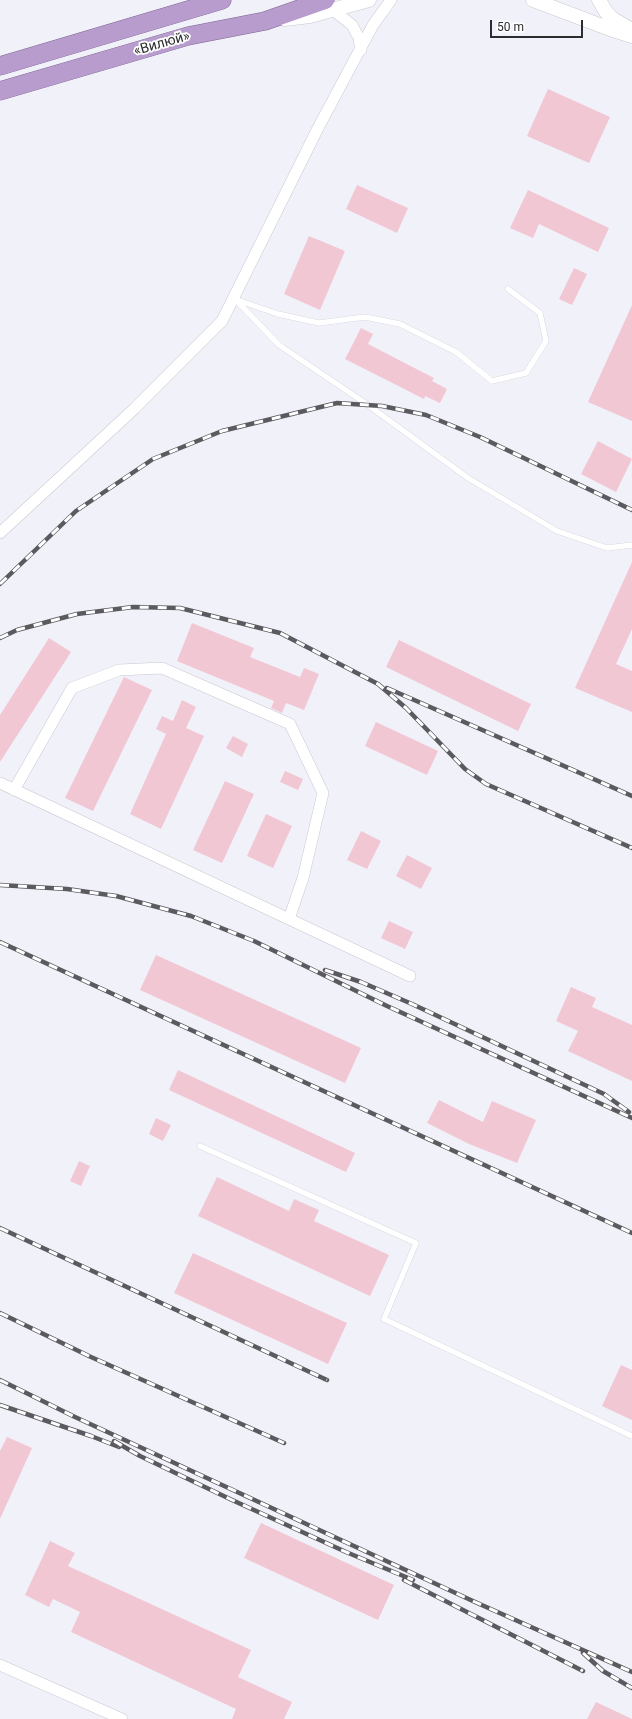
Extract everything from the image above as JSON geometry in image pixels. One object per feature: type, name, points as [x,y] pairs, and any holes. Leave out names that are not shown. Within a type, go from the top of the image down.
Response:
[{"type":"highway","name":"«Вилюй»","points":[[0,66],[222,0]]},
{"type":"highway","name":"«Вилюй»","points":[[0,91],[188,36],[265,21],[329,5]]},
{"type":"street","points":[[329,5],[369,0]]},
{"type":"street","points":[[0,533],[134,409],[222,321],[235,299],[317,130],[373,25],[391,0]]},
{"type":"street","points":[[533,0],[632,36]]},
{"type":"street","points":[[598,0],[613,19],[632,30]]},
{"type":"street","points":[[329,5],[352,25],[359,38],[361,50]]},
{"type":"street","points":[[14,790],[72,688],[119,670],[162,668],[290,724],[322,793],[303,878],[289,919]]},
{"type":"street","points":[[0,784],[410,976]]},
{"type":"street","points":[[0,1665],[122,1719]]},
{"type":"lane","points":[[235,299],[278,314],[319,323],[365,316],[400,324],[456,352],[492,381],[526,373],[546,342],[540,313],[508,289]]},
{"type":"lane","points":[[235,299],[279,345],[368,405],[468,478],[557,531],[606,548],[632,545]]},
{"type":"lane","points":[[200,1146],[416,1243],[384,1319],[632,1436]]},
{"type":"building","points":[[548,89],[610,117],[589,163],[527,136]]},
{"type":"building","points":[[357,185],[408,208],[397,233],[346,209]]},
{"type":"building","points":[[528,190],[609,228],[598,252],[539,224],[533,238],[510,228]]},
{"type":"building","points":[[309,236],[345,251],[320,310],[284,294]]},
{"type":"building","points":[[574,268],[587,274],[572,305],[559,299]]},
{"type":"building","points":[[632,305],[632,421],[588,402]]},
{"type":"building","points":[[361,328],[373,334],[368,344],[434,378],[432,381],[447,389],[440,403],[425,396],[424,399],[345,359]]},
{"type":"building","points":[[598,441],[632,459],[616,492],[581,474]]},
{"type":"building","points":[[632,562],[632,629],[616,664],[632,671],[632,712],[575,688]]},
{"type":"building","points":[[192,623],[254,648],[250,657],[300,677],[304,668],[319,674],[304,710],[286,703],[282,713],[271,708],[274,701],[177,661]]},
{"type":"building","points":[[49,638],[71,652],[0,762],[0,715]]},
{"type":"building","points":[[399,640],[531,704],[518,731],[386,667]]},
{"type":"building","points":[[124,677],[152,690],[93,811],[65,798]]},
{"type":"building","points":[[182,700],[196,707],[186,728],[204,736],[161,829],[130,814],[166,734],[156,729],[162,716],[173,721]]},
{"type":"building","points":[[376,722],[438,751],[427,775],[365,746]]},
{"type":"building","points":[[233,736],[248,744],[242,757],[226,748]]},
{"type":"building","points":[[285,771],[303,779],[298,790],[280,782]]},
{"type":"building","points":[[225,781],[254,794],[222,863],[193,850]]},
{"type":"building","points":[[266,814],[292,826],[273,868],[247,856]]},
{"type":"building","points":[[361,831],[381,841],[367,869],[347,860]]},
{"type":"building","points":[[407,855],[432,868],[421,889],[396,876]]},
{"type":"building","points":[[389,921],[413,932],[405,949],[381,938]]},
{"type":"building","points":[[156,955],[361,1048],[345,1083],[140,990]]},
{"type":"building","points":[[571,987],[596,998],[592,1007],[632,1025],[632,1081],[568,1051],[578,1031],[556,1021]]},
{"type":"building","points":[[178,1070],[355,1153],[346,1172],[169,1090]]},
{"type":"building","points":[[439,1100],[483,1122],[492,1101],[536,1120],[517,1163],[469,1144],[427,1123]]},
{"type":"building","points":[[156,1118],[171,1125],[163,1141],[149,1134]]},
{"type":"building","points":[[79,1161],[90,1166],[81,1186],[70,1181]]},
{"type":"building","points":[[217,1177],[289,1211],[294,1199],[319,1210],[314,1221],[389,1255],[370,1296],[198,1216]]},
{"type":"building","points":[[193,1253],[347,1323],[328,1364],[174,1293]]},
{"type":"building","points":[[621,1365],[632,1370],[632,1420],[602,1406]]},
{"type":"building","points":[[7,1437],[32,1448],[0,1519],[0,1451]]},
{"type":"building","points":[[261,1523],[394,1585],[378,1620],[244,1558]]},
{"type":"building","points":[[50,1541],[75,1553],[68,1566],[251,1650],[238,1677],[292,1702],[284,1719],[232,1719],[236,1709],[71,1632],[80,1612],[53,1599],[49,1607],[25,1595]]},
{"type":"building","points":[[596,1702],[632,1719],[587,1719]]},
{"type":"railway","points":[[0,584],[76,511],[153,459],[222,431],[337,403],[382,406],[426,415],[480,437],[632,510]]},
{"type":"railway","points":[[0,638],[17,630],[77,614],[133,607],[180,608],[280,633],[378,684],[406,708],[465,769],[486,784],[632,848]]},
{"type":"railway","points":[[387,688],[632,796]]},
{"type":"railway","points":[[0,885],[67,889],[116,896],[191,916],[254,941],[387,1006],[632,1118]]},
{"type":"railway","points":[[0,942],[632,1233]]},
{"type":"railway","points":[[325,970],[361,982],[412,1004],[604,1094],[629,1112]]},
{"type":"railway","points":[[0,1228],[327,1380]]},
{"type":"railway","points":[[0,1313],[91,1357],[284,1443]]},
{"type":"railway","points":[[0,1380],[75,1417],[475,1602],[632,1672]]},
{"type":"railway","points":[[0,1405],[119,1447]]},
{"type":"railway","points":[[114,1441],[140,1456],[232,1500],[346,1552],[413,1580]]},
{"type":"railway","points":[[404,1580],[583,1671]]},
{"type":"railway","points":[[583,1653],[603,1671],[632,1688]]}]
